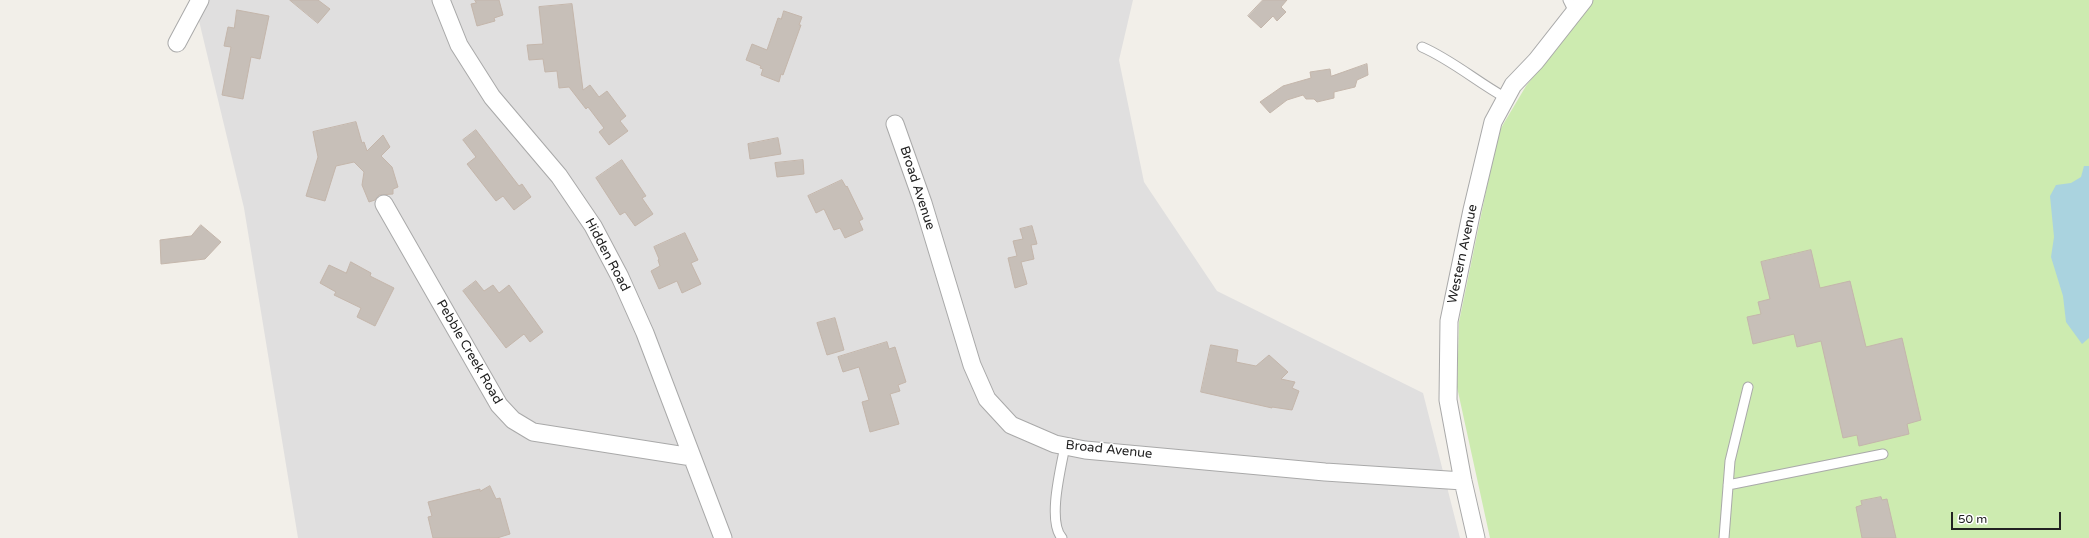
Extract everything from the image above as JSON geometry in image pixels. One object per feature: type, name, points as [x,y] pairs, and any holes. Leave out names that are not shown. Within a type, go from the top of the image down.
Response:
[{"type":"street","points":[[177,43],[200,0]]},
{"type":"street","name":"Hidden Road","points":[[441,0],[459,45],[492,97],[559,176],[594,226],[620,277],[645,333],[723,538]]},
{"type":"street","name":"Western Avenue","points":[[1476,538],[1463,481],[1448,400],[1449,321],[1472,210],[1493,122],[1514,85],[1536,61],[1575,4]]},
{"type":"street","name":"Broad Avenue","points":[[895,124],[922,203],[972,365],[987,399],[1011,425],[1055,444],[1085,450],[1325,472],[1463,481]]},
{"type":"street","name":"Pebble Creek Road","points":[[384,204],[499,405],[513,420],[533,432],[692,457]]},
{"type":"lane","points":[[1422,47],[1444,56],[1485,86],[1506,98]]},
{"type":"lane","points":[[1724,538],[1730,461],[1748,387]]},
{"type":"lane","points":[[1062,538],[1057,532],[1056,502],[1065,446]]},
{"type":"lane","points":[[1728,485],[1883,454]]},
{"type":"shaded area","points":[[194,0],[1133,0],[1119,60],[1144,182],[1217,291],[1423,393],[1460,538],[298,538],[244,208]]},
{"type":"green space","points":[[1593,0],[2089,0],[2089,538],[1490,538],[1457,387],[1459,322],[1498,133],[1526,86]]},
{"type":"water","points":[[2084,166],[2089,166],[2089,338],[2082,344],[2066,322],[2063,296],[2051,257],[2054,237],[2050,196],[2056,185],[2071,183],[2081,177]]},
{"type":"building","points":[[290,0],[318,0],[330,9],[318,23]]},
{"type":"building","points":[[475,0],[499,0],[503,15],[494,18],[495,21],[477,26],[471,4],[476,3]]},
{"type":"building","points":[[1263,0],[1287,0],[1281,7],[1286,12],[1277,21],[1273,16],[1261,28],[1248,16]]},
{"type":"building","points":[[572,4],[583,90],[590,85],[599,97],[607,91],[626,116],[620,121],[628,131],[609,145],[599,132],[604,128],[588,107],[586,109],[569,87],[559,88],[557,71],[545,72],[543,59],[529,60],[527,45],[543,44],[539,7]]},
{"type":"building","points":[[237,10],[269,16],[260,59],[251,57],[243,99],[222,95],[231,47],[224,46],[228,27],[234,28]]},
{"type":"building","points":[[784,11],[802,17],[799,25],[801,25],[783,75],[781,74],[779,82],[761,75],[763,69],[760,68],[761,66],[746,60],[752,44],[767,50],[778,18],[781,19]]},
{"type":"building","points":[[1367,64],[1368,75],[1357,80],[1355,87],[1334,92],[1334,98],[1317,102],[1314,99],[1306,99],[1303,95],[1287,100],[1270,113],[1260,102],[1283,86],[1311,78],[1310,72],[1330,69],[1331,76]]},
{"type":"building","points":[[356,122],[362,143],[364,142],[367,151],[383,135],[390,147],[381,156],[392,167],[398,187],[393,189],[393,194],[379,195],[375,200],[369,202],[362,185],[364,172],[354,162],[336,166],[325,201],[306,196],[318,157],[313,132]]},
{"type":"building","points":[[476,130],[519,186],[522,184],[531,197],[514,210],[503,196],[496,201],[467,164],[476,157],[463,140]]},
{"type":"building","points":[[778,138],[781,154],[750,159],[748,144]]},
{"type":"building","points":[[622,160],[646,196],[642,198],[653,214],[635,226],[625,212],[620,215],[596,178]]},
{"type":"building","points":[[803,160],[804,174],[777,177],[775,163]]},
{"type":"building","points":[[842,180],[846,187],[847,186],[863,219],[859,221],[863,230],[845,238],[840,228],[834,230],[824,209],[816,213],[808,196]]},
{"type":"building","points":[[201,225],[221,242],[205,259],[161,264],[160,240],[191,236]]},
{"type":"building","points":[[1032,226],[1037,244],[1031,245],[1034,259],[1021,262],[1027,284],[1015,288],[1008,258],[1017,256],[1013,241],[1023,239],[1020,229]]},
{"type":"building","points":[[685,233],[698,260],[691,263],[701,284],[682,293],[677,281],[659,289],[651,271],[660,266],[654,247]]},
{"type":"building","points":[[1811,250],[1820,288],[1850,281],[1866,347],[1902,338],[1921,420],[1907,424],[1909,434],[1859,446],[1857,435],[1843,438],[1821,341],[1797,347],[1794,334],[1753,344],[1747,317],[1761,314],[1758,302],[1770,299],[1761,262]]},
{"type":"building","points":[[351,262],[371,273],[370,276],[394,288],[375,326],[357,317],[361,308],[334,295],[336,292],[320,283],[329,265],[346,273]]},
{"type":"building","points":[[476,281],[484,291],[493,285],[499,293],[509,285],[543,332],[530,342],[524,334],[506,348],[463,291]]},
{"type":"building","points":[[835,318],[844,350],[827,355],[817,323]]},
{"type":"building","points":[[887,342],[889,349],[895,347],[906,382],[898,385],[900,391],[890,394],[899,424],[870,432],[862,402],[869,400],[859,367],[843,372],[838,357]]},
{"type":"building","points":[[1211,345],[1238,350],[1236,362],[1256,366],[1269,355],[1288,372],[1281,379],[1295,382],[1292,388],[1299,391],[1292,410],[1272,408],[1201,392]]},
{"type":"building","points":[[490,486],[496,499],[500,498],[510,534],[497,538],[433,538],[428,517],[432,516],[428,502],[480,489],[480,491]]},
{"type":"building","points":[[1881,497],[1882,500],[1887,499],[1896,538],[1862,538],[1856,507],[1862,505],[1861,501]]}]
